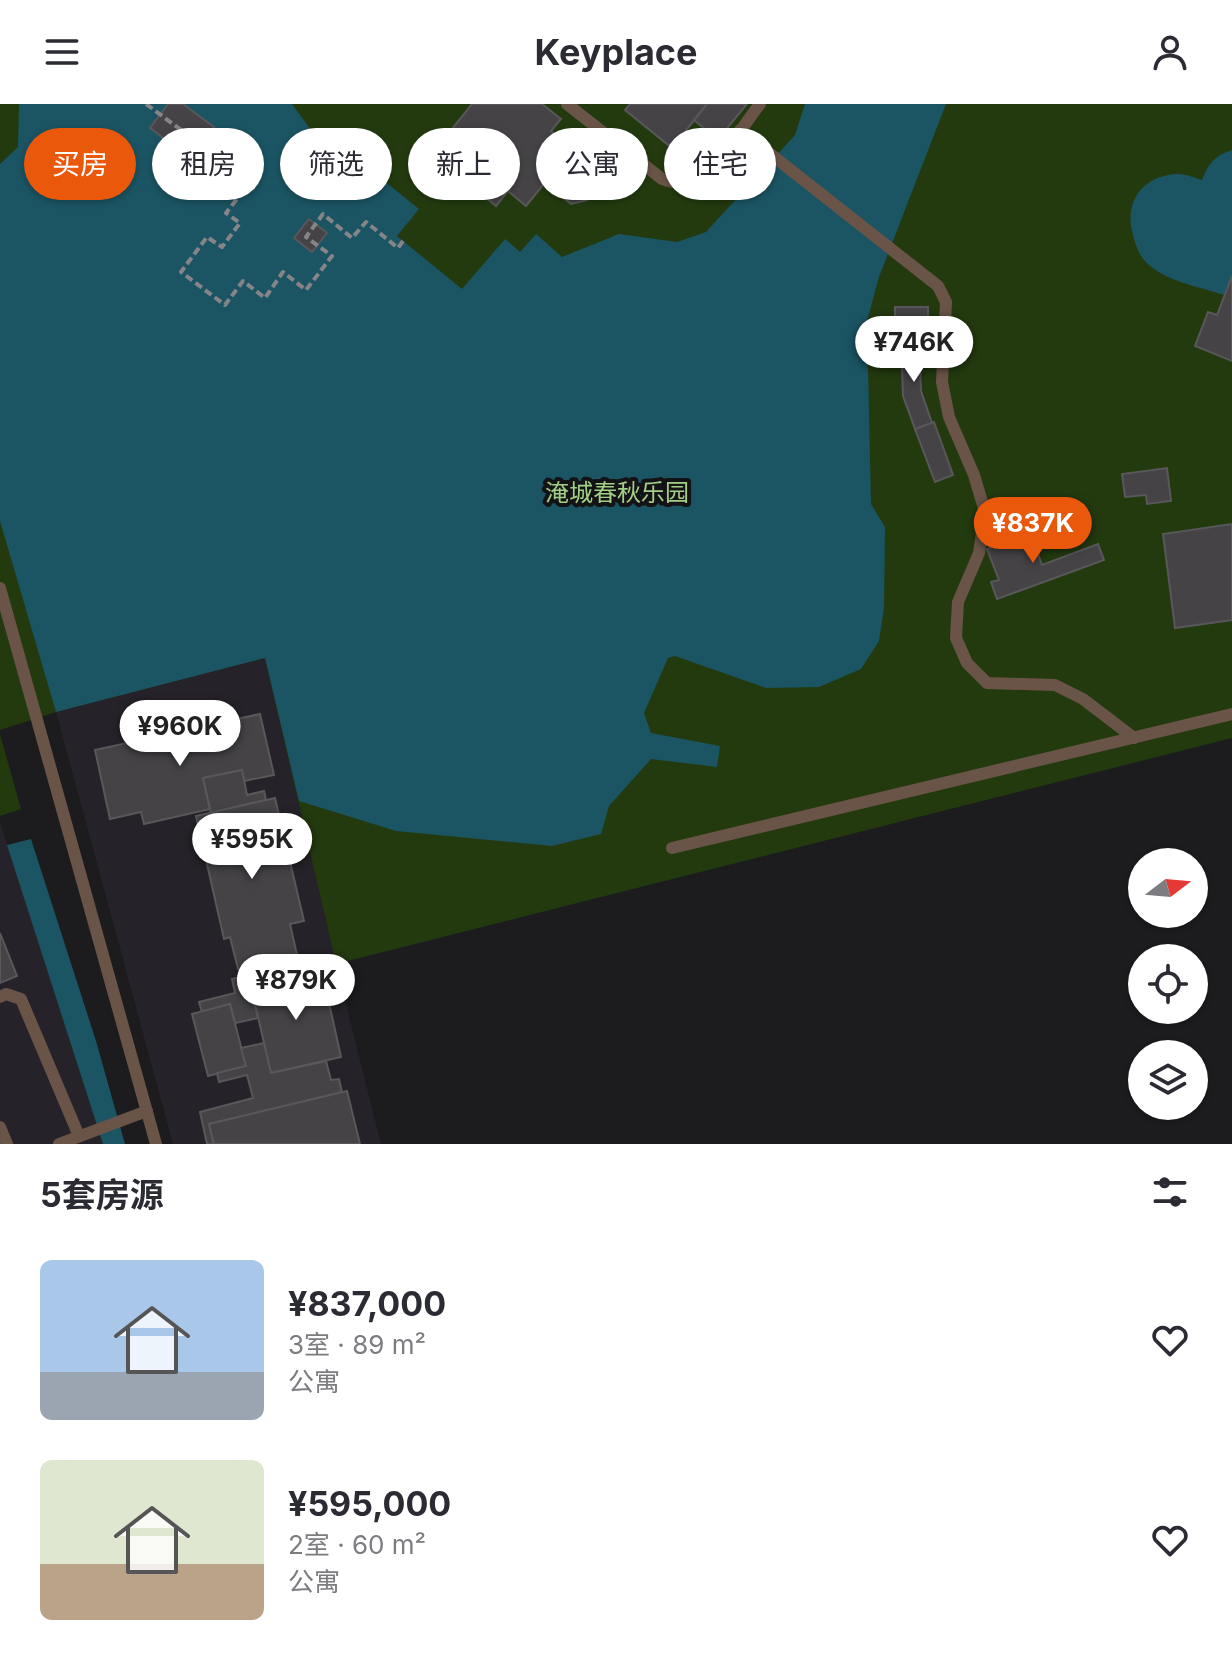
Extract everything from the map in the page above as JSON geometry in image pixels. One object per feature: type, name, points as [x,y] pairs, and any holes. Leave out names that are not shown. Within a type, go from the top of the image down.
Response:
[{"type":"lane","points":[[567,104],[664,180]]},
{"type":"lane","points":[[742,128],[760,104]]},
{"type":"lane","points":[[776,158],[938,286],[946,302],[942,382],[949,417],[974,475],[985,512],[979,553],[958,602],[956,638],[967,663],[987,683],[1055,685],[1083,699],[1134,738]]},
{"type":"lane","points":[[0,588],[156,1144]]},
{"type":"lane","points":[[672,848],[1232,714]]},
{"type":"lane","points":[[0,997],[6,994],[21,999],[79,1136]]},
{"type":"lane","points":[[59,1144],[147,1111]]},
{"type":"lane","points":[[0,1127],[7,1144]]},
{"type":"path","points":[[146,104],[212,153],[223,137],[247,156],[229,178],[244,190],[226,213],[240,223],[222,247],[207,237],[181,272],[225,305],[243,281],[265,298],[283,272],[306,290],[332,256],[306,237],[323,214],[352,238],[366,222],[398,248],[403,241]]},
{"type":"shaded area","points":[[265,658],[381,1144],[173,1144],[56,712]]},
{"type":"shaded area","points":[[0,822],[83,1080],[103,1144],[0,1144]]},
{"type":"green space","name":"淹城春秋乐园","points":[[0,104],[1232,104],[1232,738],[336,964],[265,658],[56,712],[0,730]]},
{"type":"green space","points":[[0,734],[21,809],[0,816]]},
{"type":"water","points":[[19,104],[292,104],[310,128],[280,128],[280,200],[392,200],[392,187],[419,209],[397,236],[462,289],[505,239],[520,252],[536,234],[562,257],[619,234],[677,242],[706,232],[735,200],[776,200],[776,156],[795,135],[805,104],[946,104],[879,277],[867,321],[871,504],[885,527],[884,608],[879,641],[861,669],[819,687],[766,688],[675,656],[668,658],[644,713],[651,733],[720,746],[717,767],[651,759],[609,806],[601,834],[552,846],[396,831],[299,801],[265,658],[56,712],[0,521],[0,164],[18,147]]},
{"type":"water","points":[[1232,150],[1232,276],[1224,295],[1182,282],[1152,267],[1137,249],[1131,215],[1136,196],[1149,183],[1157,178],[1178,174],[1202,180],[1213,161]]},
{"type":"water","points":[[31,839],[96,1041],[125,1144],[103,1144],[7,845]]},
{"type":"building","points":[[168,104],[183,104],[214,127],[152,130],[150,128]]},
{"type":"building","points":[[472,104],[542,104],[561,119],[554,128],[536,128],[536,194],[526,206],[519,200],[520,128],[453,128]]},
{"type":"building","points":[[630,104],[707,104],[688,128],[664,128],[664,142],[625,110]]},
{"type":"building","points":[[707,104],[747,104],[727,128],[704,128],[694,120]]},
{"type":"building","points":[[566,200],[587,200],[571,204]]},
{"type":"building","points":[[309,219],[327,233],[312,252],[294,238]]},
{"type":"building","points":[[1232,276],[1232,361],[1195,346],[1208,312],[1217,315]]},
{"type":"building","points":[[895,307],[928,307],[928,341],[895,340]]},
{"type":"building","points":[[901,341],[919,341],[921,391],[932,423],[915,429],[903,396]]},
{"type":"building","points":[[934,422],[953,475],[935,482],[915,429]]},
{"type":"building","points":[[1167,468],[1171,501],[1147,504],[1146,495],[1125,497],[1122,474]]},
{"type":"building","points":[[1232,524],[1232,620],[1175,628],[1163,534]]},
{"type":"building","points":[[1031,533],[1042,565],[1098,544],[1104,560],[997,599],[991,582],[999,580],[987,549]]},
{"type":"building","points":[[260,714],[274,775],[244,781],[242,770],[203,778],[210,809],[144,824],[141,812],[110,819],[95,750]]},
{"type":"building","points":[[242,770],[247,795],[264,791],[266,800],[211,813],[203,778]]},
{"type":"building","points":[[275,798],[304,921],[290,924],[297,955],[238,969],[230,937],[224,939],[196,816]]},
{"type":"building","points":[[0,933],[17,976],[0,983]]},
{"type":"building","points":[[304,961],[307,974],[251,987],[258,1018],[235,1023],[230,1004],[202,1012],[199,1002],[235,993],[232,979]]},
{"type":"building","points":[[322,971],[341,1057],[271,1073],[251,987]]},
{"type":"building","points":[[230,1004],[246,1066],[208,1076],[192,1014]]},
{"type":"building","points":[[264,1043],[271,1073],[326,1061],[331,1080],[339,1079],[342,1092],[209,1124],[214,1144],[207,1144],[200,1112],[253,1098],[247,1075],[219,1082],[217,1073],[246,1066],[241,1048]]},
{"type":"building","points":[[347,1091],[360,1144],[214,1144],[209,1124]]}]
